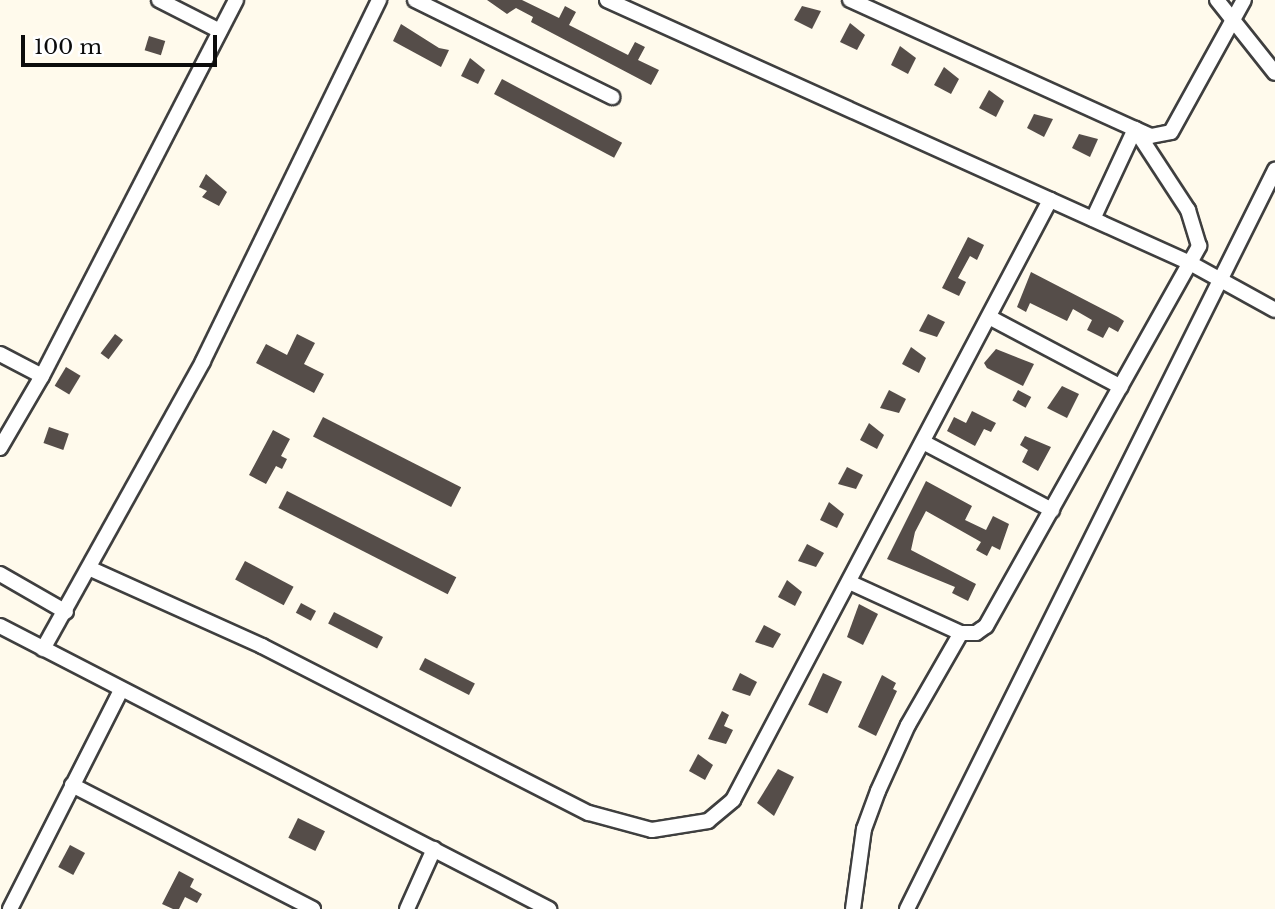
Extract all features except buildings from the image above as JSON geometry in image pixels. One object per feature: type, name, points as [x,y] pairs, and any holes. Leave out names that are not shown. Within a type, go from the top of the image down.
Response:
[{"type":"street","points":[[159,0],[220,31]]},
{"type":"street","points":[[0,448],[42,376],[236,0]]},
{"type":"street","points":[[43,649],[91,569],[203,361],[379,0]]},
{"type":"street","points":[[415,0],[612,97]]},
{"type":"street","points":[[850,0],[1135,130],[1162,136],[1171,132],[1244,0]]},
{"type":"street","points":[[1217,0],[1232,23],[1275,73]]},
{"type":"street","points":[[612,1],[1190,263],[1275,310]]},
{"type":"street","points":[[849,582],[961,633],[976,634],[986,626],[1199,246],[1197,231],[1135,130]]},
{"type":"street","points":[[1093,219],[1135,130]]},
{"type":"street","points":[[907,909],[1275,170]]},
{"type":"street","points":[[91,569],[262,646],[589,813],[652,830],[708,821],[733,800],[1050,200]]},
{"type":"street","points":[[989,317],[1121,387]]},
{"type":"street","points":[[0,354],[42,376]]},
{"type":"street","points":[[923,442],[1052,510]]},
{"type":"street","points":[[0,574],[66,612]]},
{"type":"street","points":[[0,626],[549,909]]},
{"type":"street","points":[[853,909],[864,829],[878,791],[908,725],[961,633]]},
{"type":"street","points":[[10,909],[121,690]]},
{"type":"street","points":[[72,785],[313,909]]},
{"type":"street","points":[[407,909],[433,849]]}]
